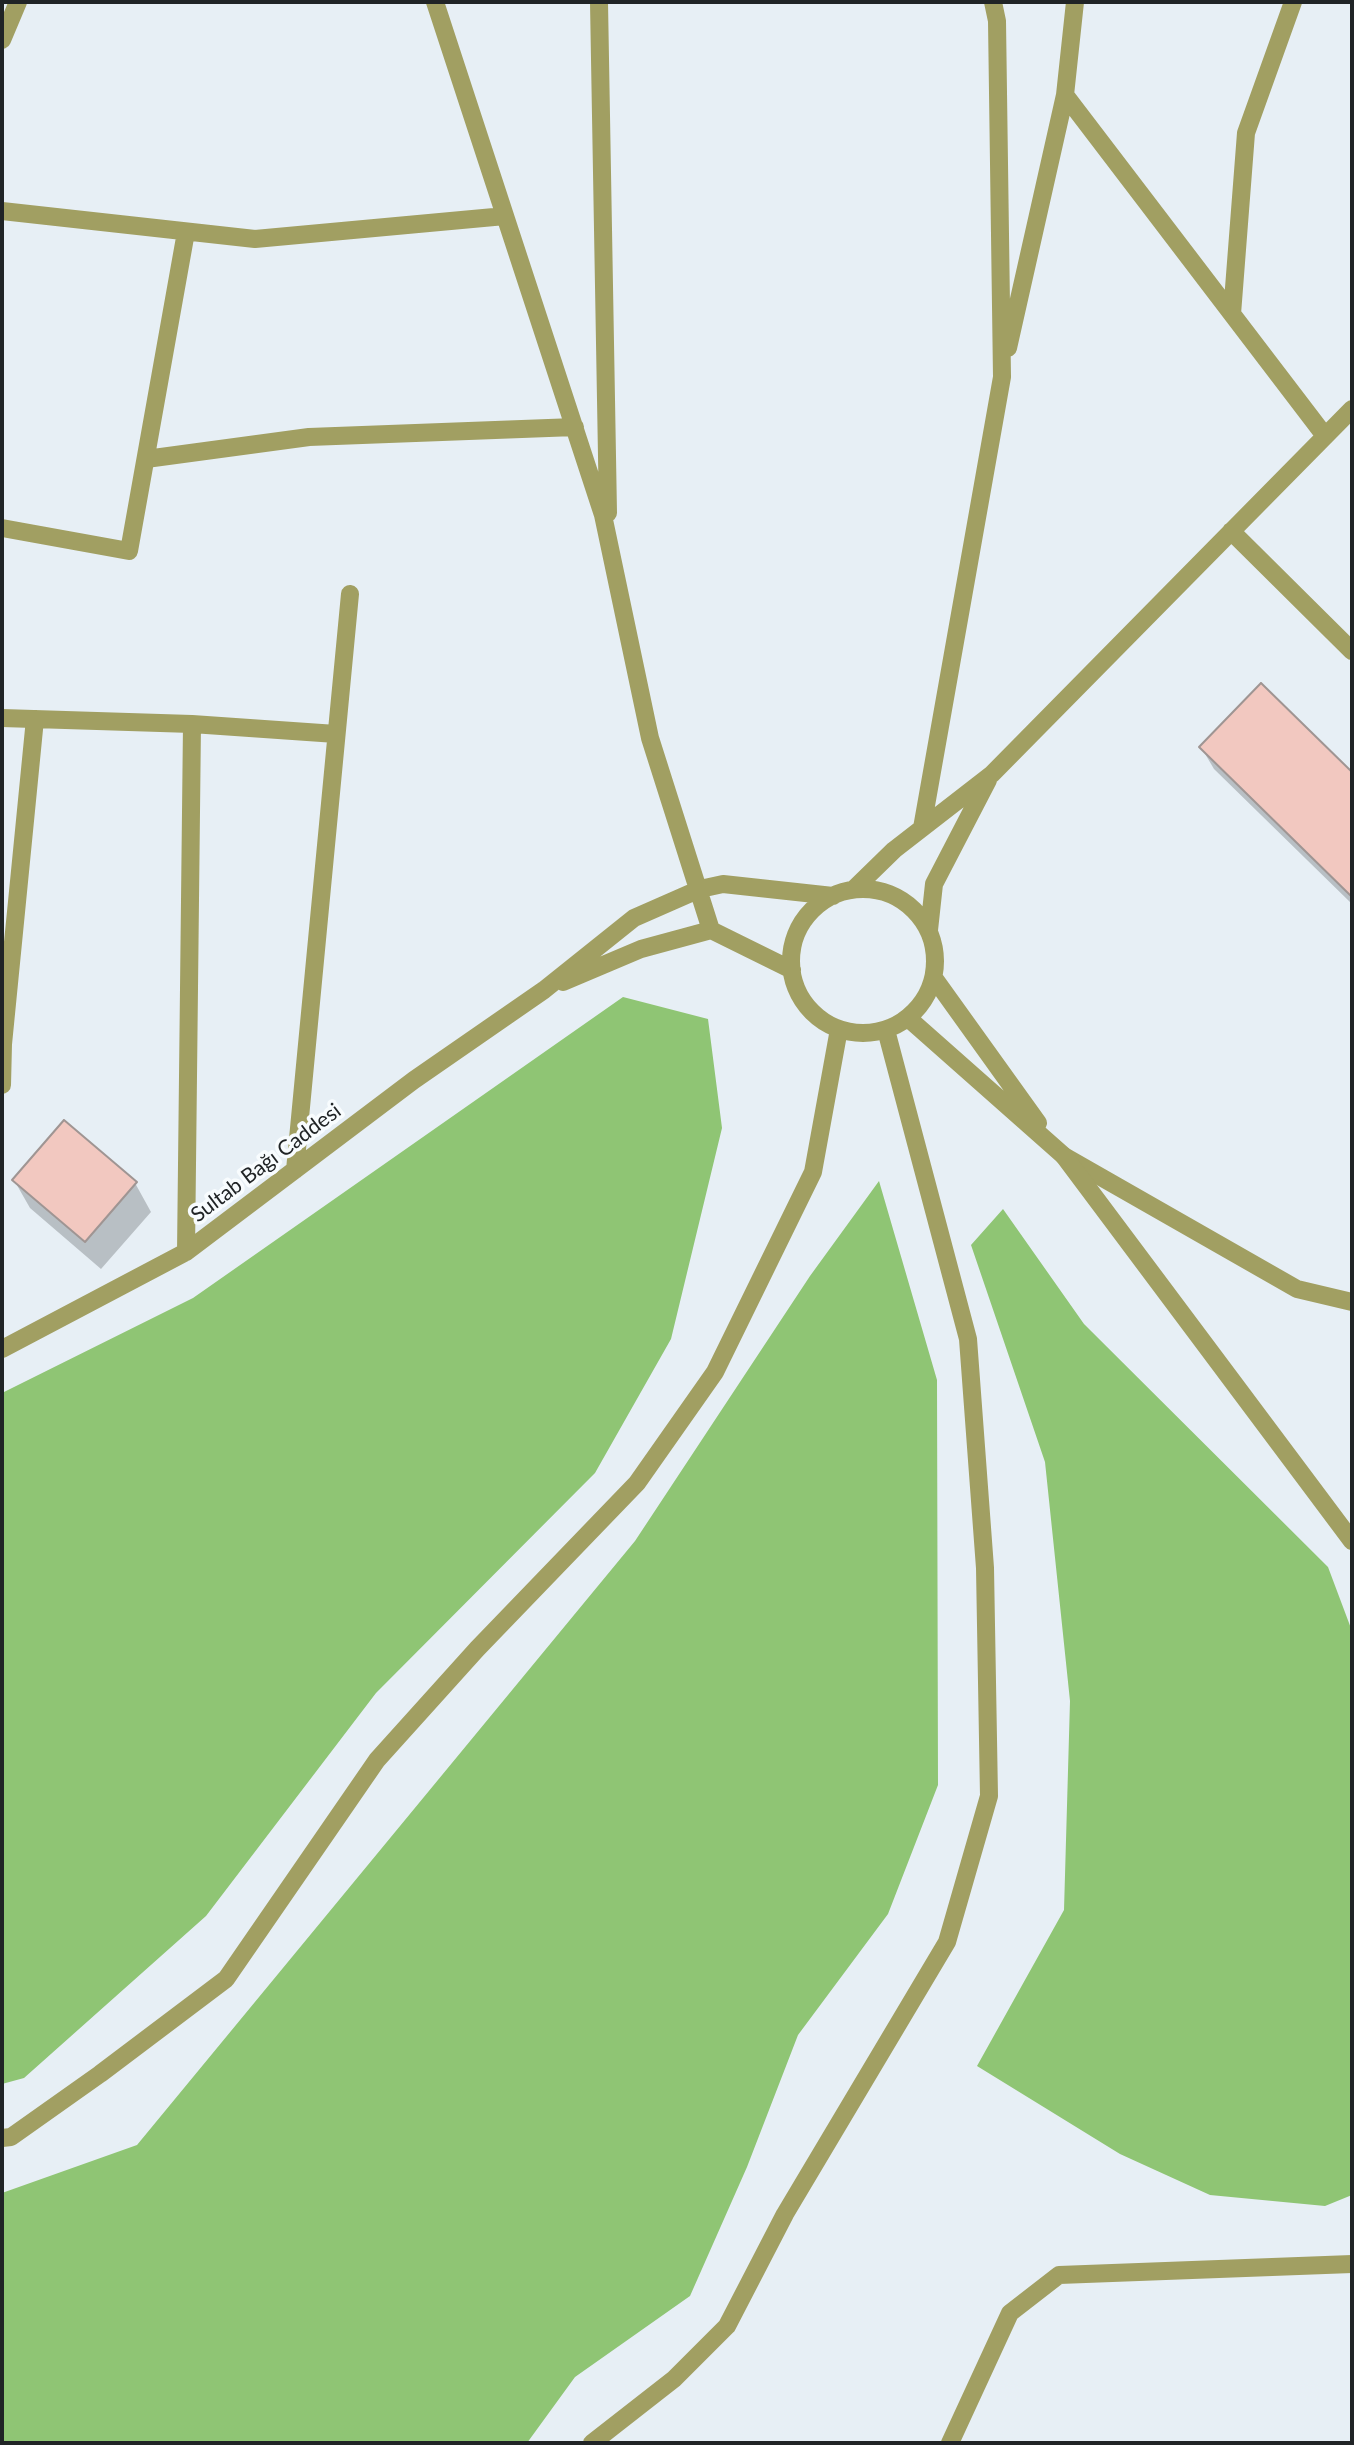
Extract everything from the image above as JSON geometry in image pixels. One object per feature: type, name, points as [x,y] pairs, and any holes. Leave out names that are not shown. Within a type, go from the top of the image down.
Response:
[{"type":"street","points":[[2,40],[18,2]]},
{"type":"street","points":[[435,2],[575,427],[609,540],[650,738],[711,930]]},
{"type":"street","points":[[599,2],[609,540]]},
{"type":"street","points":[[993,2],[997,21],[1002,377]]},
{"type":"street","points":[[922,828],[1002,377],[1065,95],[1074,2]]},
{"type":"street","points":[[1232,314],[1246,133],[1293,2]]},
{"type":"street","points":[[1065,95],[1325,436]]},
{"type":"street","points":[[2,211],[255,239],[505,216]]},
{"type":"street","points":[[2,528],[130,551],[186,232]]},
{"type":"street","points":[[854,889],[894,850],[992,774],[1352,409]]},
{"type":"street","points":[[146,459],[309,437],[575,427]]},
{"type":"street","points":[[1231,531],[1352,651]]},
{"type":"street","points":[[295,1170],[349,594]]},
{"type":"street","points":[[2,718],[192,724],[336,734]]},
{"type":"street","points":[[2,1085],[3,1044],[35,719]]},
{"type":"street","points":[[186,1252],[192,724]]},
{"type":"street","points":[[929,930],[934,884],[992,774]]},
{"type":"street","points":[[544,990],[634,918],[700,889],[723,884],[833,895]]},
{"type":"street","points":[[854,889],[877,890],[898,898],[916,911],[929,930],[935,953],[934,978],[924,1000],[908,1018],[886,1030],[862,1033],[839,1029],[822,1020],[808,1007],[798,992],[792,970],[792,947],[800,926],[814,908],[833,895],[854,889]]},
{"type":"street","points":[[544,990],[641,949],[711,930],[792,970]]},
{"type":"street","points":[[934,978],[1001,1074],[1352,1541]]},
{"type":"street","name":"Sultab Bağı Caddesi","points":[[2,1349],[186,1252],[544,990]]},
{"type":"street","points":[[908,1018],[1064,1156],[1297,1289],[1352,1302]]},
{"type":"street","points":[[2,2138],[11,2137],[89,2082],[226,1979],[377,1760],[477,1649],[637,1483],[715,1372],[813,1172],[839,1029]]},
{"type":"street","points":[[592,2443],[674,2379],[727,2326],[785,2214],[947,1942],[989,1796],[985,1569],[968,1339],[886,1030]]},
{"type":"street","points":[[950,2443],[1010,2313],[1059,2275],[1352,2264]]},
{"type":"green space","points":[[623,997],[708,1019],[722,1128],[671,1339],[595,1473],[376,1693],[206,1916],[24,2078],[2,2084],[2,1393],[193,1298]]},
{"type":"green space","points":[[879,1181],[937,1380],[938,1785],[888,1914],[798,2035],[747,2167],[690,2296],[575,2377],[527,2443],[2,2443],[2,2193],[137,2145],[635,1541],[810,1276]]},
{"type":"green space","points":[[1003,1209],[1084,1324],[1328,1567],[1352,1631],[1352,2195],[1325,2206],[1210,2195],[1120,2154],[977,2066],[1064,1910],[1070,1701],[1045,1462],[971,1245]]},
{"type":"building","points":[[1261,683],[1352,772],[1352,897],[1199,747]]},
{"type":"building","points":[[64,1120],[137,1182],[85,1242],[12,1180]]}]
